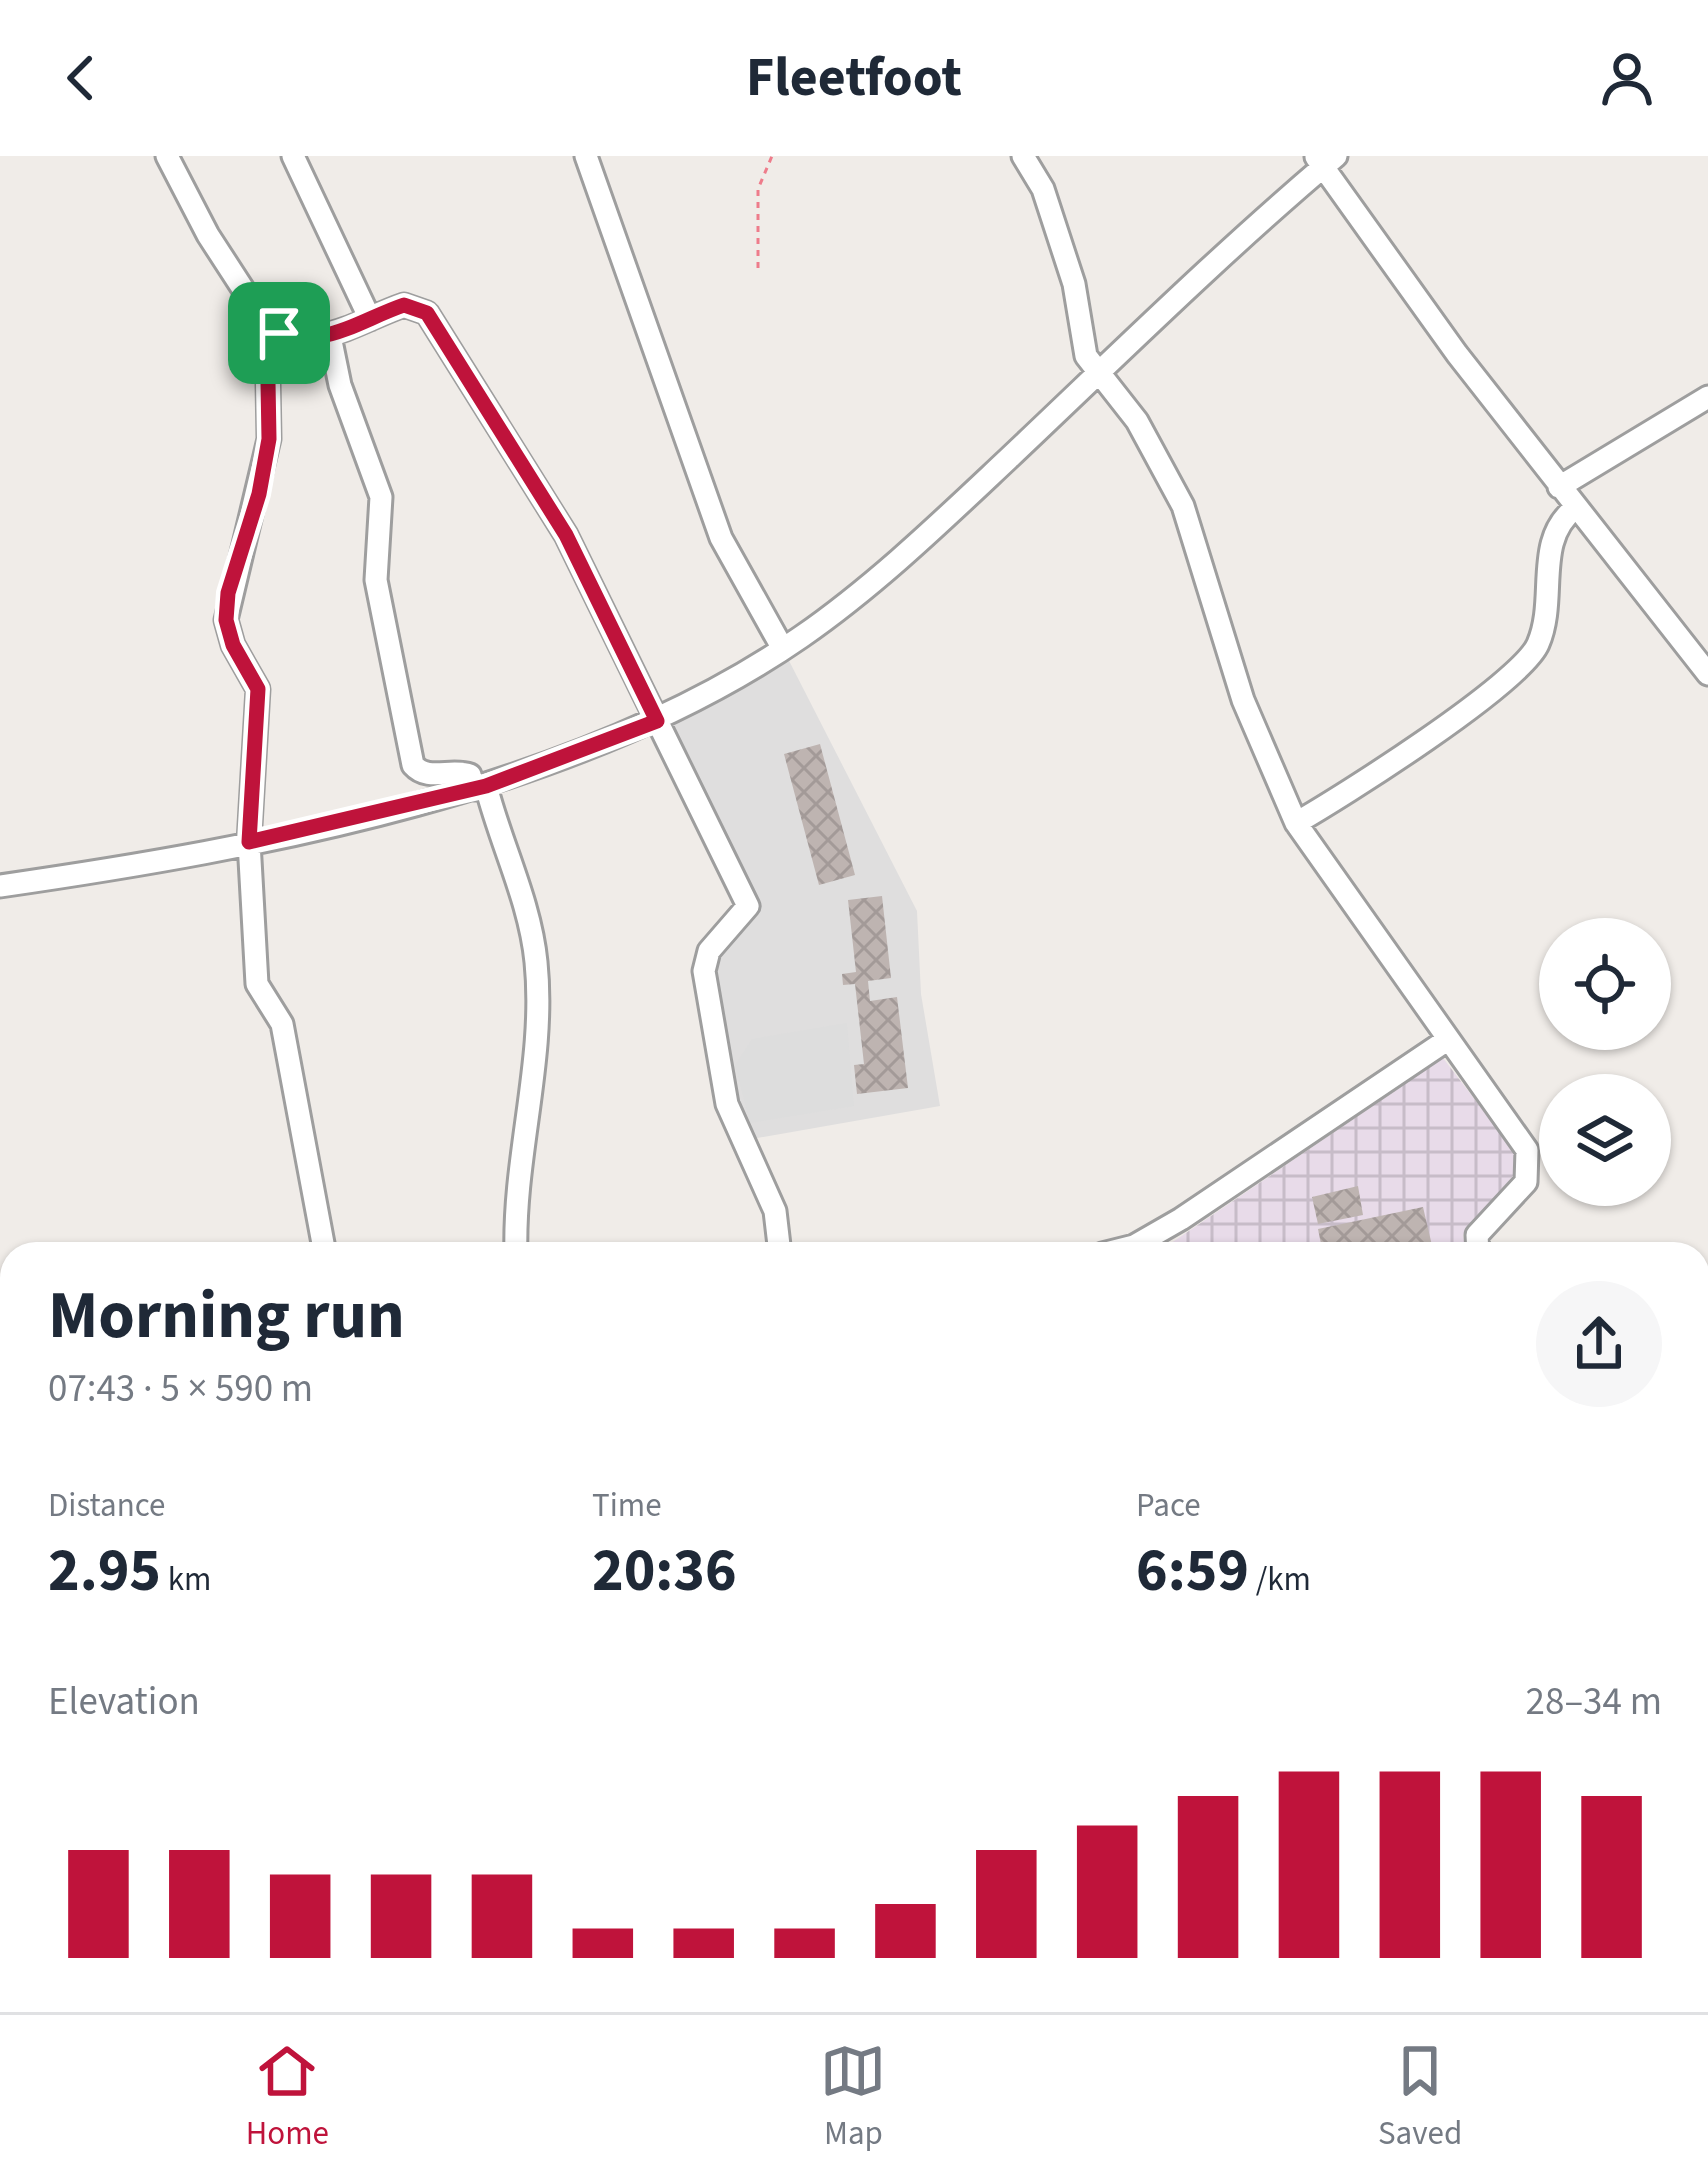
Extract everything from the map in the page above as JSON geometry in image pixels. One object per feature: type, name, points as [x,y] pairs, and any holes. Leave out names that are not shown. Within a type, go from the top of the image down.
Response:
[{"type":"street","points":[[167,156],[208,235],[267,326],[269,439],[259,494],[228,593],[226,620],[233,645],[258,689],[249,842],[257,984],[282,1024],[323,1242]]},
{"type":"street","points":[[293,156],[370,319]]},
{"type":"street","points":[[586,156],[722,538],[783,649]]},
{"type":"street","points":[[1023,156],[1043,189],[1074,284],[1087,356],[1096,375],[1137,421],[1183,506],[1243,700],[1295,823],[1527,1150],[1526,1182],[1477,1235],[1477,1242]]},
{"type":"street","points":[[0,886],[152,864],[480,787],[657,721],[783,649],[919,542],[1324,160],[1559,488],[1708,674]]},
{"type":"street","points":[[267,326],[294,338],[331,336],[404,305],[427,313],[566,535],[748,905],[709,951],[704,970],[727,1104],[775,1211],[779,1242]]},
{"type":"street","points":[[331,336],[340,386],[382,497],[376,580],[413,765],[428,774],[461,772],[480,787],[532,931],[539,1024],[516,1242]]},
{"type":"street","points":[[1559,488],[1708,397]]},
{"type":"street","points":[[1295,823],[1369,782],[1537,648],[1549,604],[1548,560],[1556,523],[1575,508]]},
{"type":"street","points":[[1141,1242],[1447,1040]]},
{"type":"path","points":[[758,268],[758,188],[772,156]]},
{"type":"shaded area","points":[[783,649],[917,911],[921,994],[940,1106],[746,1140],[704,971],[747,905],[657,721]]},
{"type":"shaded area","points":[[847,1023],[854,1106],[750,1123],[735,1065],[752,1039]]},
{"type":"shaded area","points":[[1443,1058],[1515,1152],[1513,1176],[1463,1235],[1464,1242],[1173,1242]]},
{"type":"building","points":[[820,744],[855,875],[819,885],[784,754]]},
{"type":"building","points":[[882,896],[891,978],[868,981],[870,1001],[897,997],[908,1088],[857,1094],[854,1065],[864,1064],[855,984],[843,985],[842,974],[856,972],[848,900]]},
{"type":"building","points":[[1358,1186],[1363,1215],[1318,1224],[1312,1197]]},
{"type":"building","points":[[1423,1207],[1431,1242],[1321,1242],[1318,1229]]},
{"type":"route","points":[[404,305],[427,313],[566,535],[657,721],[486,786],[249,842],[258,689],[233,645],[226,620],[228,593],[259,494],[269,439],[263,346],[267,326],[279,333],[309,339],[331,336],[404,305]]}]
